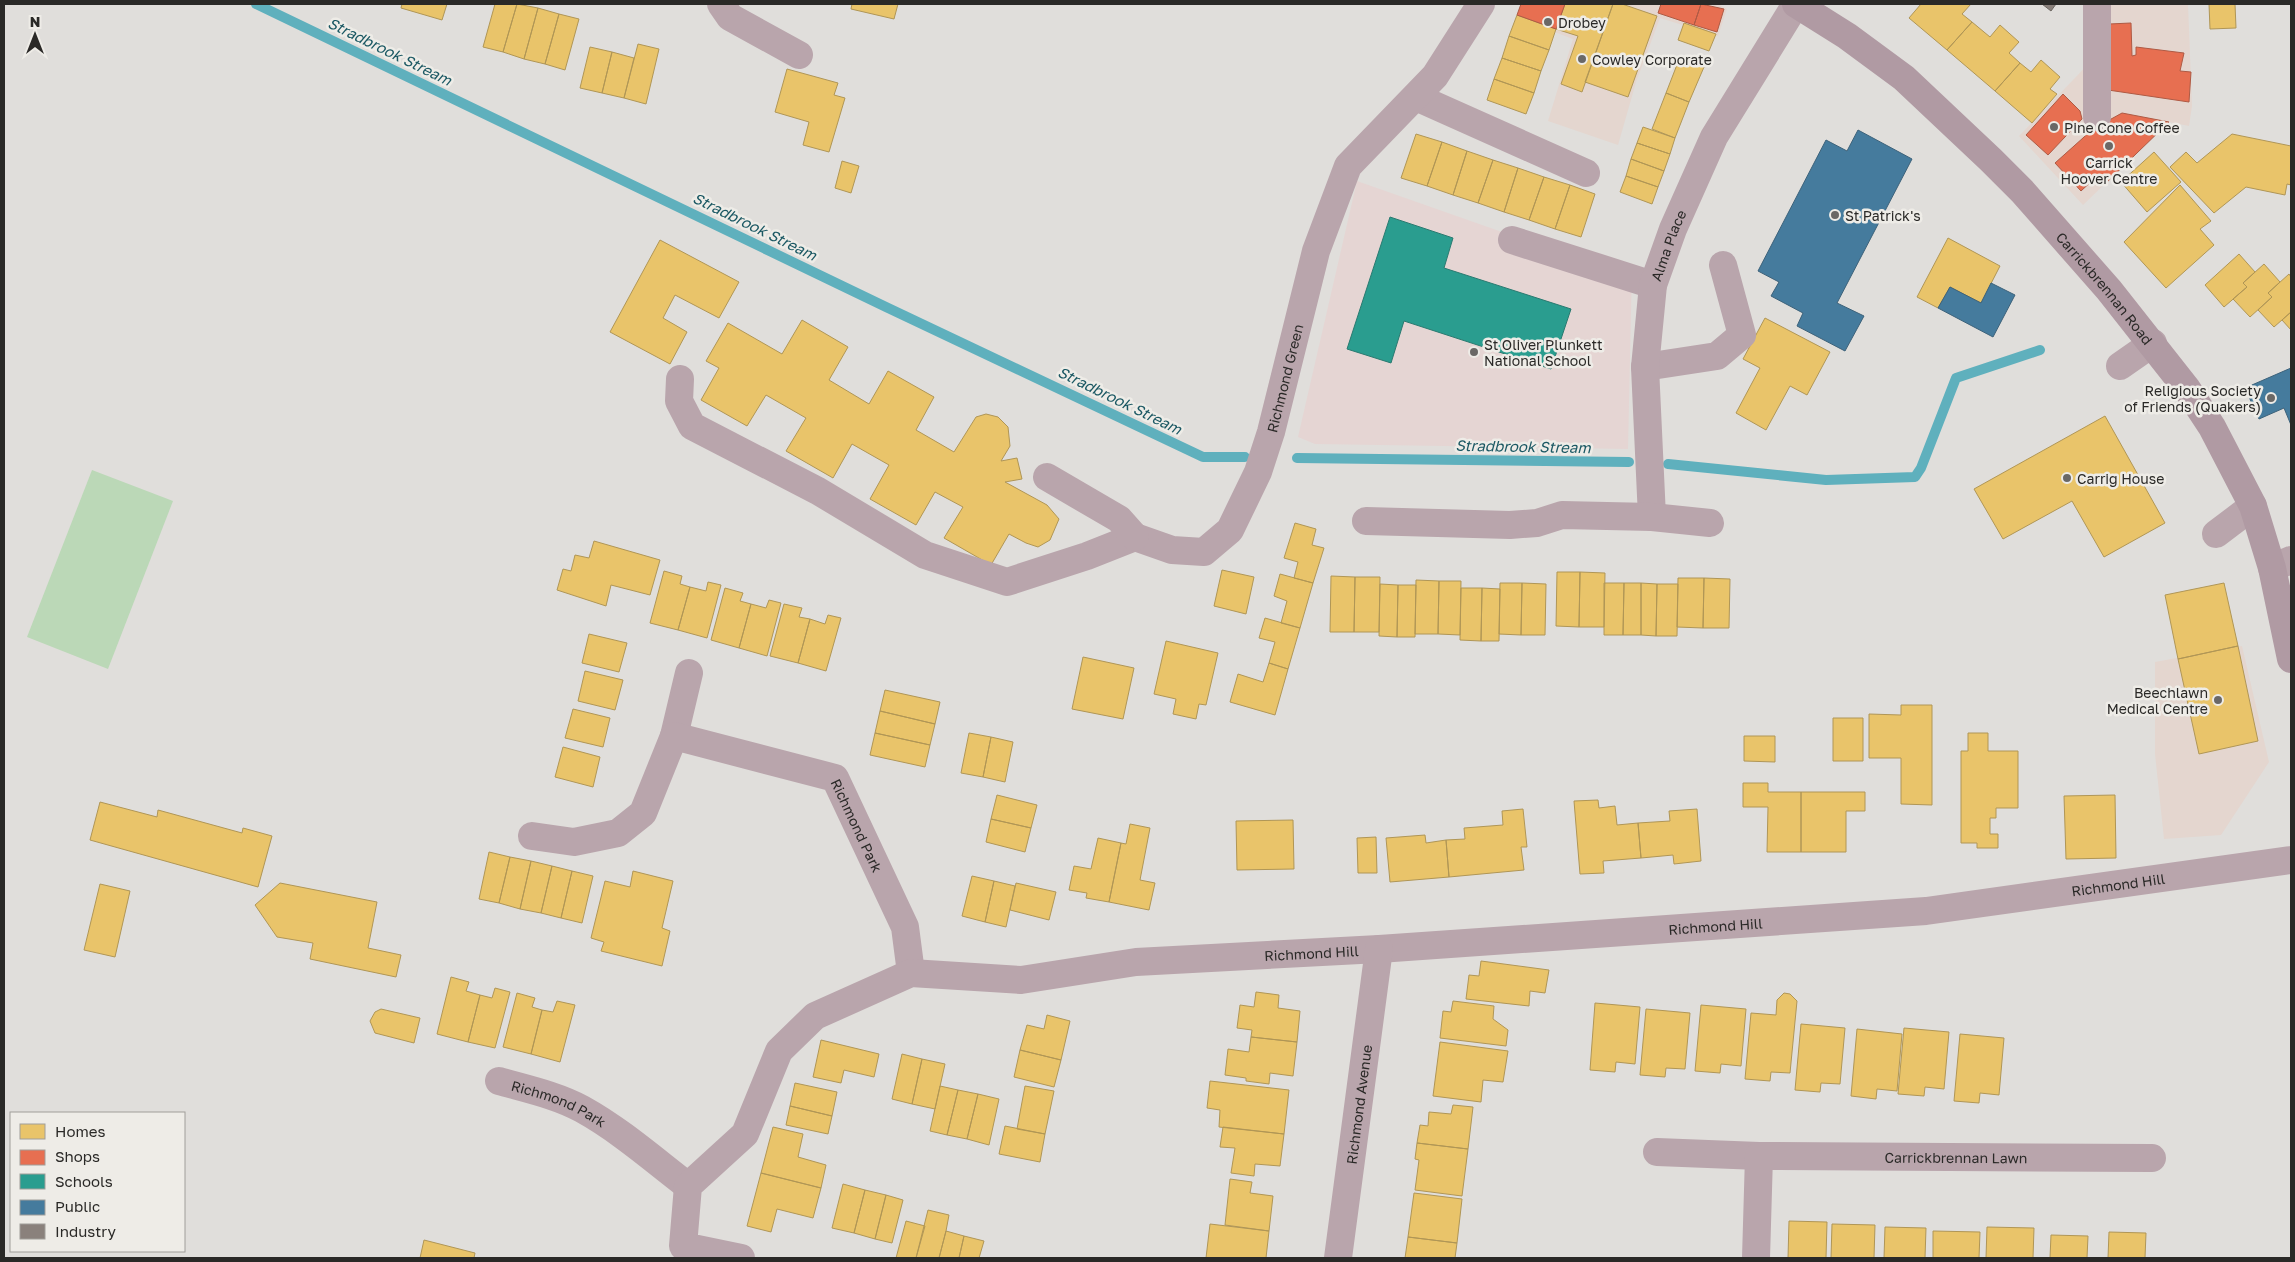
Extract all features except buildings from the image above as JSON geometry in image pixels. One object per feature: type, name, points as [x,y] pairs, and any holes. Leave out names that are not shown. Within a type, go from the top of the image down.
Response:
[{"type":"main road","name":"Carrickbrennan Road","points":[[1796,4],[1847,36],[1904,78],[1953,123],[2022,191],[2152,343],[2212,427],[2282,564],[2291,659]]},
{"type":"street","points":[[721,4],[730,17],[799,54]]},
{"type":"street","name":"Richmond Green","points":[[1135,537],[1172,550],[1204,552],[1230,530],[1258,472],[1271,432],[1316,251],[1348,166],[1416,98],[1435,76],[1481,4]]},
{"type":"street","name":"Alma Place","points":[[1652,517],[1645,367],[1653,285],[1673,229],[1714,137],[1796,4]]},
{"type":"street","points":[[2097,4],[2097,117]]},
{"type":"street","points":[[1416,98],[1586,173]]},
{"type":"street","points":[[1512,240],[1653,285]]},
{"type":"street","points":[[1645,367],[1717,356],[1742,335],[1723,265]]},
{"type":"street","points":[[2120,366],[2152,343]]},
{"type":"street","points":[[680,379],[679,401],[692,426],[818,491],[925,555],[1007,582],[1087,556],[1135,537],[1119,520],[1047,476]]},
{"type":"street","points":[[2216,534],[2253,506]]},
{"type":"street","points":[[1366,520],[1510,525],[1537,523],[1562,515],[1652,517],[1710,523]]},
{"type":"street","points":[[532,836],[574,842],[618,833],[643,813],[674,736],[689,673]]},
{"type":"street","name":"Richmond Park","points":[[674,736],[834,778],[904,927],[911,973]]},
{"type":"street","name":"Richmond Hill","points":[[911,973],[1021,980],[1136,962],[1379,949],[1926,911],[2291,860]]},
{"type":"street","name":"Richmond Avenue","points":[[1338,1258],[1379,949]]},
{"type":"street","points":[[741,1258],[680,1252],[688,1186],[746,1134],[779,1052],[815,1016],[911,973]]},
{"type":"street","name":"Richmond Park","points":[[499,1081],[552,1096],[583,1110],[635,1145],[688,1186]]},
{"type":"street","name":"Carrickbrennan Lawn","points":[[1656,1152],[1759,1156],[2152,1158]]},
{"type":"street","points":[[1756,1258],[1759,1156]]},
{"type":"shaded area","points":[[1561,4],[1718,4],[1727,9],[1718,36],[1660,18],[1636,82],[1618,145],[1548,121],[1573,39],[1552,31]]},
{"type":"shaded area","points":[[2102,4],[2188,4],[2192,106],[2189,126],[2169,122],[2083,205],[2019,136],[2098,54]]},
{"type":"shaded area","name":"St Oliver Plunkett National School","points":[[1357,181],[1519,238],[1632,266],[1628,449],[1315,444],[1298,437]]},
{"type":"shaded area","points":[[2242,646],[2269,762],[2221,835],[2164,839],[2155,754],[2155,662]]},
{"type":"green space","points":[[92,470],[173,501],[108,669],[27,637]]},
{"type":"waterway","name":"Stradbrook Stream","points":[[256,4],[1203,457],[1245,457]]},
{"type":"waterway","name":"Stradbrook Stream","points":[[1668,464],[1826,480],[1915,477],[1921,468],[1956,378],[2040,350]]},
{"type":"waterway","name":"Stradbrook Stream","points":[[1297,458],[1629,462]]},
{"type":"place","name":"Drobey","points":[[1548,22]]},
{"type":"place","name":"Cowley Corporate","points":[[1582,59]]},
{"type":"place","name":"Pine Cone Coffee","points":[[2054,127]]},
{"type":"place","name":"Carrick Hoover Centre","points":[[2109,146]]},
{"type":"place","name":"St Patrick's","points":[[1835,215]]},
{"type":"place","name":"St Oliver Plunkett National School","points":[[1474,352]]},
{"type":"place","name":"Religious Society of Friends (Quakers)","points":[[2271,398]]},
{"type":"place","name":"Carrig House","points":[[2067,478]]},
{"type":"place","name":"Beechlawn Medical Centre","points":[[2218,700]]}]
